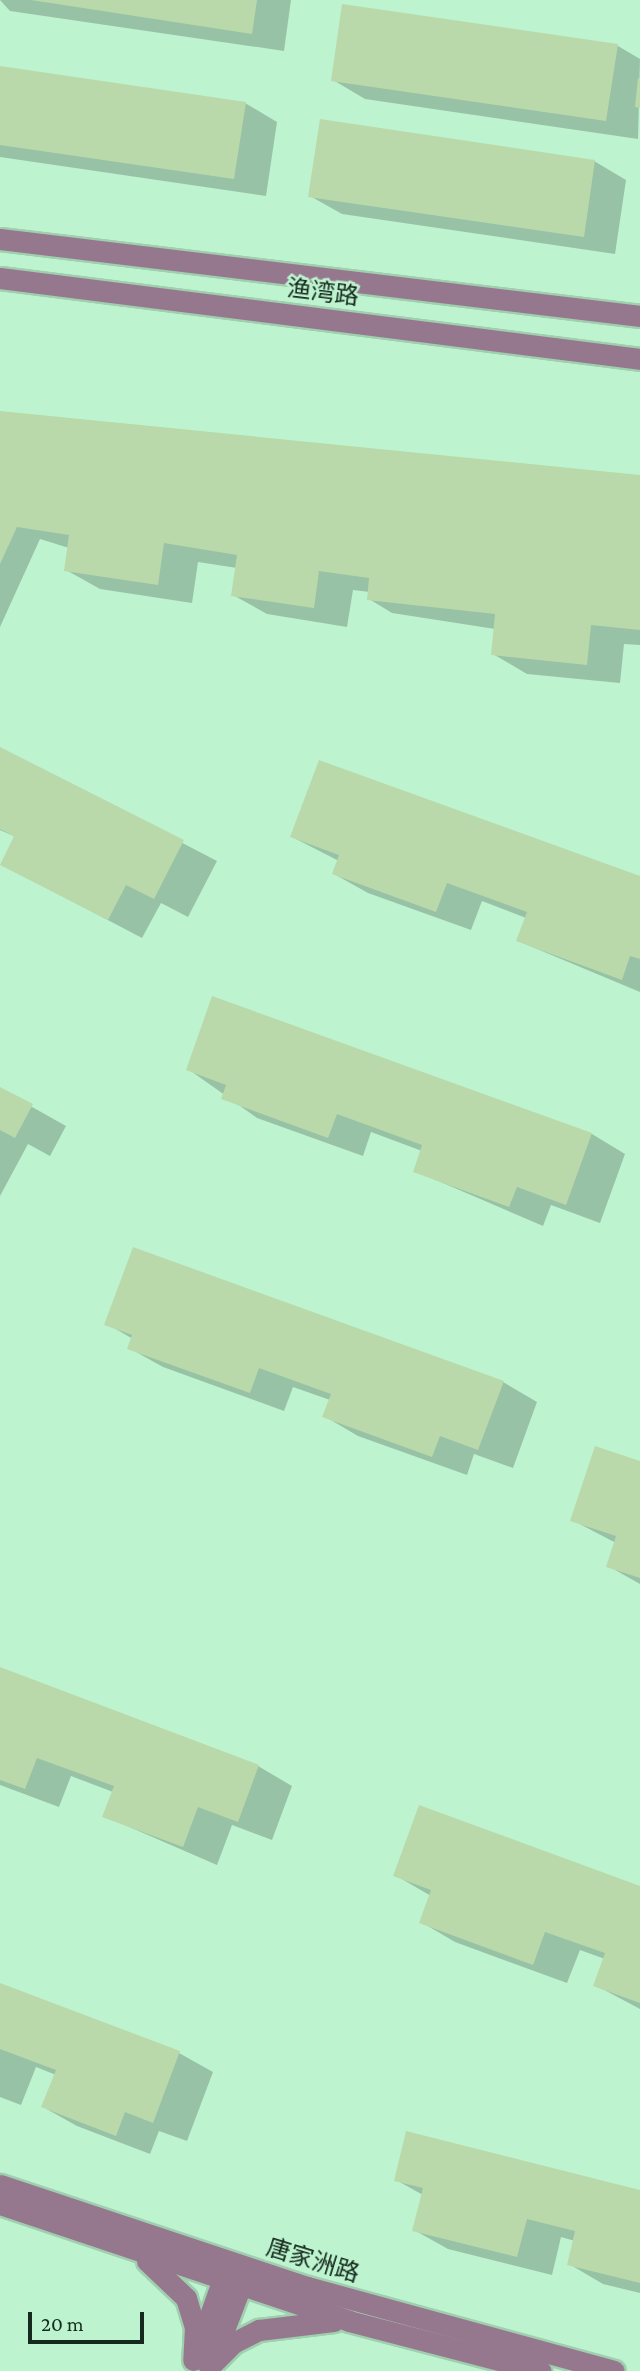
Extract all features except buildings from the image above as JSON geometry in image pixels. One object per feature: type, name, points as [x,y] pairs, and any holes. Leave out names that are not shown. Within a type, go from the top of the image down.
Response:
[{"type":"street","name":"渔湾路","points":[[0,239],[640,316]]},
{"type":"street","name":"渔湾路","points":[[0,278],[640,359]]},
{"type":"street","points":[[0,286],[46,284]]},
{"type":"street","name":"唐家洲路","points":[[0,2185],[349,2321],[541,2371]]},
{"type":"street","name":"唐家洲路","points":[[0,2204],[128,2248],[614,2371]]},
{"type":"street","points":[[128,2248],[162,2270],[186,2298],[195,2327],[200,2367]]},
{"type":"street","points":[[200,2367],[234,2274]]},
{"type":"street","points":[[200,2367],[233,2343],[259,2330],[349,2321]]}]
